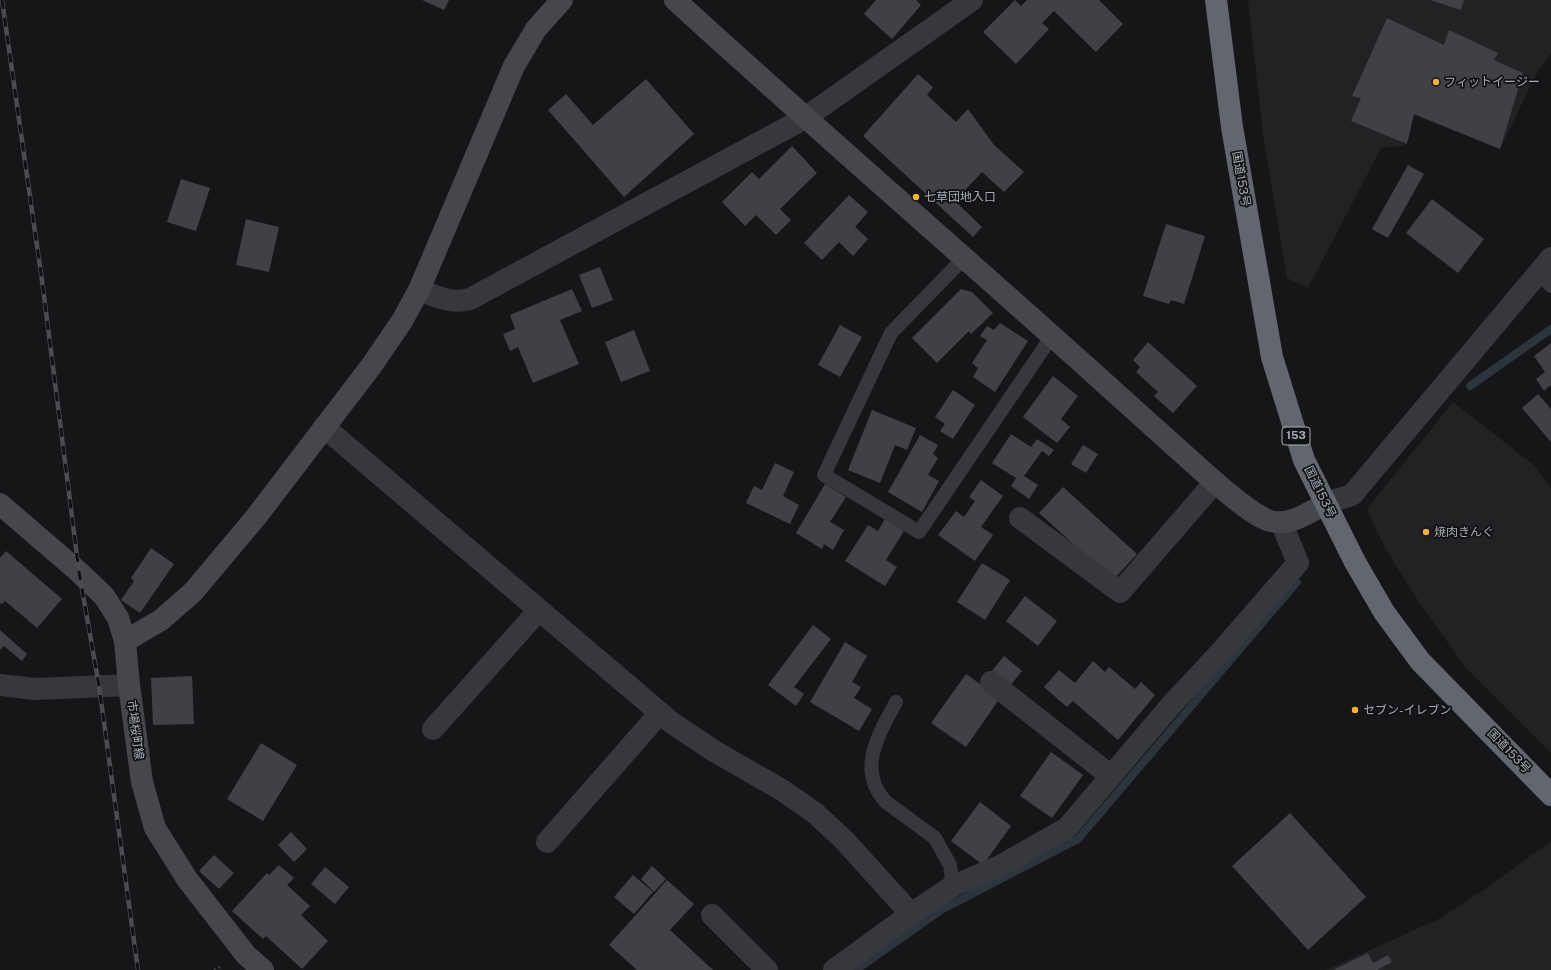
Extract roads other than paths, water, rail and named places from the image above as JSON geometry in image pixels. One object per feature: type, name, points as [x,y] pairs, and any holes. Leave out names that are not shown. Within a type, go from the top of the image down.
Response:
[{"type":"highway","name":"国道153号","points":[[1216,0],[1232,127],[1272,357],[1304,460],[1355,562],[1384,612],[1420,661],[1550,792]]},
{"type":"street","points":[[125,641],[161,620],[193,592],[256,517],[372,365],[402,321],[419,290],[514,66],[536,29],[562,0]]},
{"type":"street","points":[[675,0],[804,118],[964,258],[1215,482],[1256,515],[1270,521],[1281,522],[1297,519],[1326,503],[1352,496],[1547,272]]},
{"type":"street","points":[[419,290],[448,300],[459,302],[470,299],[804,118],[972,0]]},
{"type":"street","points":[[324,427],[660,713],[693,738],[782,790],[815,813],[845,841],[911,914]]},
{"type":"street","points":[[1020,518],[1120,592],[1215,482]]},
{"type":"street","name":"市場桜町線","points":[[0,504],[80,572],[104,596],[118,618],[125,641],[129,685],[142,782],[155,828],[187,879],[246,955],[263,970]]},
{"type":"street","points":[[834,970],[911,914],[953,886],[1000,866],[1067,828],[1172,704],[1218,655],[1298,563],[1281,522]]},
{"type":"street","points":[[433,729],[539,610]]},
{"type":"street","points":[[991,682],[1111,776]]},
{"type":"street","points":[[0,685],[35,689],[129,685]]},
{"type":"street","points":[[547,842],[660,713]]},
{"type":"street","points":[[712,915],[767,970]]},
{"type":"lane","points":[[964,258],[891,333],[824,475],[919,532],[1052,336]]},
{"type":"lane","points":[[896,702],[878,736],[873,751],[872,770],[874,786],[886,802],[935,838],[950,865],[953,886]]},
{"type":"waterway","points":[[1470,386],[1551,329]]},
{"type":"waterway","points":[[856,970],[941,910],[1078,839],[1297,582]]},
{"type":"railway","points":[[2,0],[43,288],[79,572],[99,686],[138,970]]},
{"type":"place","name":"フィットイージー","points":[[1436,82]]},
{"type":"place","name":"七草団地入口","points":[[916,197]]},
{"type":"place","name":"焼肉きんぐ","points":[[1426,532]]},
{"type":"place","name":"セブン-イレブン","points":[[1355,710]]}]
